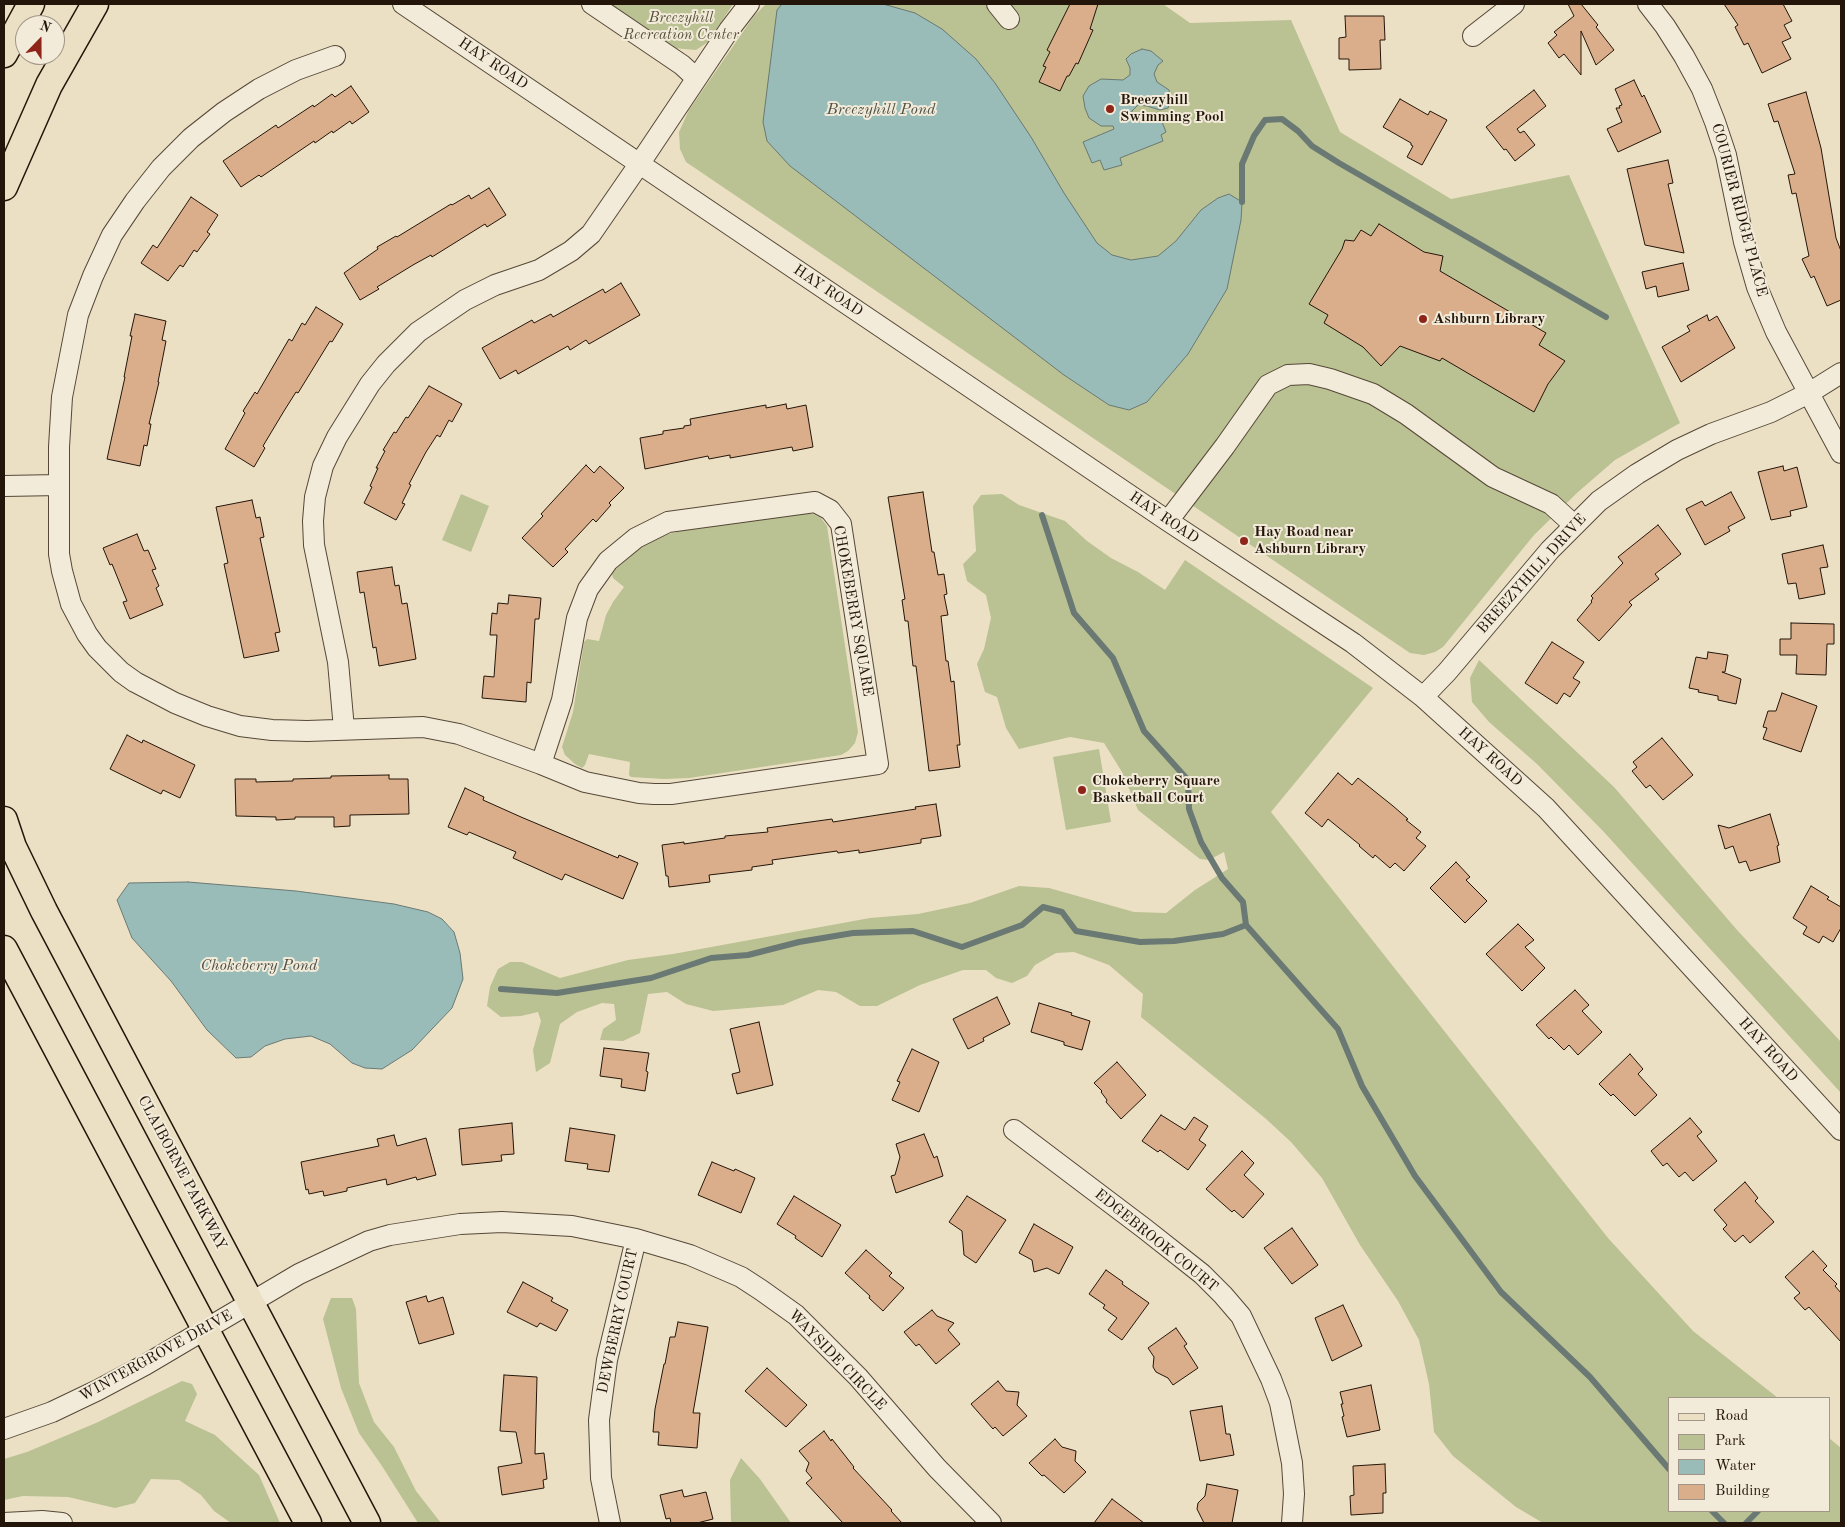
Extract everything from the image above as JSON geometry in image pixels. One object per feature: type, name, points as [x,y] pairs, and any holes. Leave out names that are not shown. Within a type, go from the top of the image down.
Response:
[{"type":"main road","points":[[4,54],[31,4]]},
{"type":"main road","points":[[4,187],[49,85],[95,4]]},
{"type":"main road","name":"CLAIBORNE PARKWAY","points":[[4,820],[14,847],[44,911],[367,1523]]},
{"type":"main road","points":[[4,949],[308,1523]]},
{"type":"street","name":"HAY ROAD","points":[[403,4],[1168,521],[1353,643],[1423,697],[1546,808],[1841,1130]]},
{"type":"street","points":[[592,4],[682,65],[696,78]]},
{"type":"street","points":[[344,729],[338,662],[314,545],[313,521],[315,497],[323,466],[337,437],[370,384],[386,364],[418,332],[465,300],[495,285],[539,270],[571,251],[591,234],[696,78],[749,4]]},
{"type":"street","points":[[1473,36],[1514,4]]},
{"type":"street","name":"COURIER RIDGE PLACE","points":[[1648,4],[1665,26],[1702,89],[1726,155],[1744,242],[1758,287],[1776,332],[1841,453]]},
{"type":"street","name":"CHOKEBERRY SQUARE","points":[[336,56],[296,70],[259,89],[224,112],[191,138],[161,168],[135,200],[112,235],[78,315],[62,397],[59,554],[71,604],[97,648],[122,672],[135,682],[175,703],[207,716],[240,726],[272,730],[423,728],[459,734],[585,782],[639,794],[671,794],[878,764],[841,524],[830,510],[815,502],[668,522],[621,548],[597,574],[582,604],[577,618],[562,700],[541,764]]},
{"type":"street","name":"BREEZYHILL DRIVE","points":[[1423,697],[1447,672],[1550,550],[1599,501],[1637,474],[1677,450],[1711,434],[1771,412],[1809,393],[1841,373]]},
{"type":"street","points":[[1168,521],[1268,385],[1288,375],[1309,374],[1373,394],[1406,414],[1493,477],[1551,504],[1574,524]]},
{"type":"street","points":[[4,486],[59,486]]},
{"type":"street","name":"EDGEBROOK COURT","points":[[1014,1130],[1202,1274],[1223,1294],[1241,1316],[1271,1379],[1280,1403],[1292,1463],[1294,1494],[1292,1523]]},
{"type":"street","name":"WAYSIDE CIRCLE","points":[[251,1303],[299,1274],[349,1249],[390,1235],[460,1224],[502,1222],[572,1226],[636,1238],[690,1255],[740,1277],[796,1315],[858,1377],[937,1468],[990,1523]]},
{"type":"street","name":"DEWBERRY COURT","points":[[610,1523],[601,1478],[599,1420],[607,1360],[636,1238]]},
{"type":"street","name":"WINTERGROVE DRIVE","points":[[4,1429],[52,1412],[98,1390],[251,1303]]},
{"type":"street","points":[[4,1523],[42,1520],[62,1523]]},
{"type":"green space","name":"Breezyhill Recreation Center","points":[[610,4],[733,4],[708,42],[696,50],[673,48]]},
{"type":"green space","points":[[766,4],[1163,4],[1190,23],[1291,20],[1340,132],[1451,199],[1569,175],[1680,423],[1615,460],[1578,492],[1534,535],[1443,647],[1435,652],[1424,655],[1410,653],[686,162],[680,149],[679,132],[689,110],[754,16]]},
{"type":"green space","points":[[461,494],[489,506],[471,552],[442,540]]},
{"type":"green space","points":[[1002,494],[1019,505],[1065,521],[1087,541],[1111,558],[1138,572],[1165,590],[1185,560],[1373,688],[1271,812],[1608,1238],[1693,1331],[1777,1397],[1668,1397],[1668,1512],[1830,1512],[1830,1439],[1841,1448],[1841,1523],[1543,1523],[1516,1507],[1453,1456],[1434,1432],[1429,1384],[1419,1340],[1398,1301],[1360,1245],[1322,1178],[1291,1142],[1265,1118],[1141,1017],[1143,994],[1109,965],[1074,952],[1056,953],[1035,965],[1027,976],[1012,983],[996,978],[986,970],[963,970],[920,985],[877,1006],[860,1006],[836,992],[818,990],[783,1005],[713,1011],[686,1004],[667,992],[648,994],[640,1033],[623,1041],[600,1040],[603,1029],[616,1020],[614,1004],[602,1003],[577,1012],[560,1024],[550,1063],[536,1072],[533,1050],[541,1021],[538,1012],[521,1016],[501,1017],[487,1006],[490,987],[498,969],[510,962],[522,962],[560,978],[628,960],[673,954],[870,918],[918,914],[970,903],[1019,886],[1049,888],[1134,912],[1166,913],[1195,890],[1228,869],[1224,852],[1209,860],[1200,859],[1138,810],[1122,772],[1104,743],[1070,737],[1019,749],[1006,728],[997,697],[985,692],[977,664],[984,649],[991,618],[986,595],[967,581],[963,564],[976,551],[973,506],[981,495]]},
{"type":"green space","points":[[803,513],[813,514],[821,518],[827,526],[858,732],[855,743],[848,751],[841,755],[689,778],[664,779],[631,777],[629,775],[630,762],[589,754],[582,768],[565,755],[562,747],[573,712],[584,642],[587,639],[599,641],[606,615],[624,587],[613,578],[612,574],[616,569],[640,548],[669,534],[684,530]]},
{"type":"green space","points":[[1479,660],[1614,787],[1737,930],[1841,1042],[1841,1093],[1603,831],[1537,764],[1489,722],[1472,702],[1470,678]]},
{"type":"green space","name":"Chokeberry Square Basketball Court","points":[[1099,749],[1111,822],[1066,830],[1053,757]]},
{"type":"green space","points":[[331,1298],[352,1298],[356,1309],[359,1383],[374,1422],[394,1447],[416,1491],[441,1523],[418,1523],[359,1433],[341,1388],[323,1319]]},
{"type":"green space","points":[[182,1381],[192,1384],[197,1394],[185,1421],[215,1435],[259,1475],[280,1523],[231,1523],[214,1511],[201,1495],[179,1480],[151,1479],[135,1503],[115,1508],[68,1497],[23,1496],[4,1500],[4,1459],[27,1452],[96,1423]]},
{"type":"green space","points":[[741,1458],[760,1479],[791,1523],[731,1523],[730,1480]]},
{"type":"water","name":"Breezyhill Pond","points":[[782,4],[883,4],[915,13],[942,29],[976,59],[995,83],[1097,243],[1112,255],[1131,260],[1158,256],[1176,241],[1201,210],[1218,198],[1229,194],[1242,202],[1241,220],[1227,289],[1188,354],[1147,402],[1129,410],[1109,405],[1064,375],[790,166],[767,141],[763,122],[777,10]]},
{"type":"water","name":"Breezyhill Swimming Pool","points":[[1142,49],[1151,51],[1163,61],[1158,65],[1154,74],[1157,82],[1169,90],[1171,99],[1168,108],[1160,110],[1138,105],[1132,111],[1131,118],[1133,122],[1158,112],[1166,132],[1161,135],[1163,141],[1120,158],[1122,165],[1104,170],[1100,160],[1092,163],[1083,142],[1114,129],[1113,126],[1101,126],[1089,118],[1083,96],[1089,86],[1101,79],[1123,80],[1130,75],[1130,68],[1126,59],[1131,54]]},
{"type":"water","name":"Chokeberry Pond","points":[[188,882],[296,891],[394,904],[428,912],[442,919],[454,932],[460,953],[463,979],[452,1008],[412,1050],[382,1069],[365,1068],[352,1063],[330,1044],[311,1036],[285,1039],[265,1046],[251,1057],[236,1058],[207,1030],[171,981],[132,938],[117,900],[129,883]]},
{"type":"building","points":[[1070,4],[1098,4],[1090,29],[1093,30],[1078,64],[1076,63],[1069,76],[1067,76],[1060,91],[1039,82],[1046,67],[1043,66],[1050,52],[1047,50]]},
{"type":"building","points":[[1568,4],[1581,4],[1598,25],[1596,27],[1614,50],[1596,65],[1581,31],[1581,75],[1564,54],[1559,58],[1548,43],[1557,35],[1554,32],[1574,16]]},
{"type":"building","points":[[1724,4],[1783,4],[1792,21],[1784,25],[1791,38],[1782,42],[1791,59],[1762,73],[1748,43],[1744,45],[1735,27],[1738,25]]},
{"type":"building","points":[[1345,16],[1384,16],[1385,40],[1380,40],[1381,69],[1349,70],[1349,59],[1339,59],[1339,38],[1346,37]]},
{"type":"building","points":[[1634,80],[1642,97],[1644,95],[1661,132],[1618,152],[1607,129],[1622,122],[1616,108],[1620,108],[1619,106],[1622,105],[1615,89]]},
{"type":"building","points":[[351,86],[369,112],[352,124],[350,121],[315,143],[314,141],[261,177],[259,175],[241,187],[223,161],[276,125],[278,128],[332,94],[335,97]]},
{"type":"building","points":[[1534,90],[1546,106],[1517,129],[1520,133],[1524,131],[1535,145],[1515,161],[1486,127]]},
{"type":"building","points":[[1806,92],[1821,148],[1836,238],[1841,251],[1841,300],[1827,306],[1814,276],[1811,278],[1802,259],[1809,256],[1796,193],[1792,194],[1788,175],[1795,174],[1778,121],[1774,122],[1768,104]]},
{"type":"building","points":[[1400,99],[1428,115],[1430,111],[1447,120],[1422,165],[1407,157],[1413,146],[1411,143],[1383,127]]},
{"type":"building","points":[[1668,160],[1673,183],[1668,184],[1684,253],[1645,245],[1627,169]]},
{"type":"building","points":[[489,188],[506,215],[487,227],[485,224],[432,257],[431,255],[413,265],[360,300],[344,273],[378,249],[377,247],[451,204],[469,195],[471,199]]},
{"type":"building","points":[[191,197],[218,215],[207,232],[210,234],[197,252],[194,250],[183,267],[180,265],[168,281],[141,263],[153,245],[157,248]]},
{"type":"building","name":"Ashburn Library","points":[[1379,224],[1424,252],[1443,256],[1440,271],[1546,333],[1539,345],[1565,361],[1548,384],[1534,412],[1442,358],[1440,361],[1400,346],[1381,366],[1363,347],[1324,323],[1328,315],[1309,304],[1342,249],[1345,240],[1354,241],[1361,230],[1371,236]]},
{"type":"building","points":[[1683,263],[1689,290],[1658,297],[1656,286],[1646,289],[1642,272]]},
{"type":"building","points":[[621,283],[640,315],[589,344],[586,340],[570,350],[568,346],[518,374],[516,370],[500,379],[482,348],[532,320],[534,323],[551,314],[553,317],[603,289],[605,293]]},
{"type":"building","points":[[316,307],[343,324],[284,411],[263,446],[265,448],[254,467],[225,449],[245,413],[243,411],[255,392],[257,394],[289,339],[292,341],[302,323],[305,325]]},
{"type":"building","points":[[135,314],[166,321],[162,340],[166,341],[159,382],[149,424],[151,424],[147,446],[144,445],[140,466],[107,459],[125,377]]},
{"type":"building","points":[[1707,315],[1709,321],[1717,316],[1735,348],[1681,382],[1662,347],[1690,331],[1687,326]]},
{"type":"building","points":[[429,386],[462,404],[452,422],[449,420],[440,437],[437,435],[426,452],[409,484],[411,485],[402,503],[405,504],[396,520],[364,503],[372,487],[370,486],[378,468],[376,468],[385,451],[383,450],[394,432],[396,433],[406,417],[408,418]]},
{"type":"building","points":[[786,404],[787,409],[806,405],[813,447],[793,451],[792,447],[730,458],[730,455],[709,459],[708,456],[645,469],[640,438],[663,434],[663,431],[684,428],[684,426],[691,425],[690,419],[766,405],[766,408]]},
{"type":"building","points":[[586,465],[594,473],[600,466],[624,488],[609,503],[611,505],[596,522],[593,519],[565,549],[568,552],[553,567],[522,538],[543,516],[541,514]]},
{"type":"building","points":[[1783,466],[1784,471],[1797,467],[1807,507],[1790,511],[1791,516],[1771,520],[1758,472]]},
{"type":"building","points":[[923,492],[932,552],[934,552],[938,575],[944,574],[947,594],[944,595],[948,615],[941,616],[946,661],[948,661],[951,682],[954,681],[960,745],[957,745],[960,767],[929,771],[916,666],[913,666],[908,621],[905,621],[902,600],[905,599],[888,497]]},
{"type":"building","points":[[1731,492],[1745,518],[1728,527],[1730,531],[1705,545],[1686,509],[1702,501],[1705,506]]},
{"type":"building","points":[[252,500],[256,518],[260,517],[264,537],[260,538],[280,632],[275,633],[279,651],[244,658],[224,564],[228,563],[216,507]]},
{"type":"building","points":[[1658,525],[1681,554],[1655,574],[1659,579],[1629,602],[1632,605],[1599,641],[1577,620],[1592,602],[1593,598],[1591,596],[1623,563],[1618,557]]},
{"type":"building","points":[[137,534],[144,551],[148,550],[156,569],[152,570],[159,586],[156,588],[163,605],[130,619],[123,602],[127,601],[112,564],[110,565],[103,548]]},
{"type":"building","points":[[1823,545],[1828,567],[1820,568],[1825,594],[1799,599],[1796,583],[1788,584],[1782,554]]},
{"type":"building","points":[[392,567],[395,586],[399,585],[402,604],[407,603],[416,659],[379,666],[376,647],[373,648],[364,592],[360,593],[357,572]]},
{"type":"building","points":[[509,595],[541,598],[539,619],[535,619],[531,683],[527,682],[526,702],[482,698],[484,676],[494,677],[497,635],[490,635],[492,613],[497,614],[498,603],[508,604]]},
{"type":"building","points":[[1791,623],[1834,624],[1834,644],[1827,644],[1826,675],[1796,674],[1797,655],[1780,655],[1780,639],[1791,639]]},
{"type":"building","points":[[1552,642],[1584,662],[1573,678],[1580,682],[1570,697],[1564,693],[1557,704],[1525,683]]},
{"type":"building","points":[[1708,652],[1728,655],[1725,672],[1722,672],[1741,679],[1736,704],[1718,700],[1718,696],[1689,688],[1696,657],[1707,659]]},
{"type":"building","points":[[1782,693],[1817,706],[1801,752],[1763,739],[1767,728],[1763,727],[1768,711],[1776,711]]},
{"type":"building","points":[[127,735],[142,743],[143,740],[195,765],[180,798],[163,790],[161,794],[110,769]]},
{"type":"building","points":[[1662,738],[1693,775],[1663,800],[1650,785],[1646,788],[1632,771],[1637,767],[1633,762]]},
{"type":"building","points":[[1338,773],[1352,785],[1358,778],[1393,806],[1421,832],[1416,838],[1426,846],[1404,871],[1395,863],[1390,868],[1375,855],[1373,858],[1328,819],[1322,827],[1305,813]]},
{"type":"building","points":[[389,775],[389,779],[408,779],[409,814],[350,815],[350,826],[334,827],[334,817],[295,817],[295,819],[276,820],[276,817],[236,816],[235,779],[256,779],[256,782],[331,778],[331,776]]},
{"type":"building","points":[[465,788],[484,797],[483,800],[521,817],[618,858],[619,855],[638,863],[623,899],[565,874],[562,880],[513,858],[516,852],[469,832],[467,835],[448,827]]},
{"type":"building","points":[[936,804],[941,836],[921,839],[921,843],[859,853],[859,850],[838,853],[837,851],[772,860],[773,864],[752,867],[752,870],[709,875],[710,882],[669,887],[662,845],[684,842],[684,844],[725,838],[725,836],[768,832],[767,828],[832,819],[833,822]]},
{"type":"building","points":[[1770,814],[1779,845],[1777,846],[1780,862],[1750,871],[1746,861],[1739,863],[1733,846],[1725,849],[1718,825],[1729,828]]},
{"type":"building","points":[[1456,862],[1470,877],[1466,880],[1487,901],[1465,923],[1430,888]]},
{"type":"building","points":[[1811,886],[1841,907],[1841,928],[1833,942],[1823,936],[1819,943],[1803,934],[1807,927],[1793,918]]},
{"type":"building","points":[[1518,924],[1534,940],[1525,947],[1545,968],[1522,991],[1486,954]]},
{"type":"building","points":[[1575,990],[1589,1005],[1582,1011],[1602,1032],[1578,1055],[1569,1045],[1564,1050],[1551,1037],[1549,1039],[1536,1025]]},
{"type":"building","points":[[997,997],[1010,1024],[983,1038],[984,1041],[968,1049],[953,1019]]},
{"type":"building","points":[[1039,1003],[1072,1013],[1071,1015],[1090,1021],[1082,1050],[1064,1045],[1064,1042],[1031,1032]]},
{"type":"building","points":[[759,1022],[773,1085],[737,1094],[732,1074],[740,1072],[730,1029]]},
{"type":"building","points":[[604,1048],[649,1053],[645,1091],[621,1087],[622,1079],[600,1076]]},
{"type":"building","points":[[912,1049],[939,1062],[919,1112],[892,1100],[900,1082],[897,1081]]},
{"type":"building","points":[[1630,1054],[1643,1069],[1638,1074],[1657,1095],[1635,1116],[1613,1094],[1611,1096],[1599,1084]]},
{"type":"building","points":[[1117,1062],[1146,1095],[1121,1119],[1106,1102],[1107,1100],[1102,1091],[1094,1083]]},
{"type":"building","points":[[1161,1115],[1185,1130],[1194,1117],[1208,1126],[1199,1140],[1206,1145],[1188,1170],[1160,1150],[1158,1152],[1142,1141]]},
{"type":"building","points":[[1690,1118],[1702,1132],[1697,1136],[1717,1161],[1693,1181],[1685,1172],[1679,1177],[1667,1163],[1663,1166],[1651,1151]]},
{"type":"building","points":[[512,1123],[514,1154],[501,1155],[502,1161],[462,1165],[459,1129]]},
{"type":"building","points":[[570,1128],[615,1135],[609,1172],[587,1169],[588,1164],[565,1161]]},
{"type":"building","points":[[924,1134],[934,1158],[937,1156],[943,1176],[896,1193],[891,1176],[895,1175],[900,1157],[896,1144]]},
{"type":"building","points":[[394,1135],[397,1146],[426,1138],[436,1175],[417,1180],[416,1177],[387,1185],[386,1179],[347,1188],[347,1191],[324,1196],[323,1191],[309,1194],[308,1189],[306,1190],[301,1162],[379,1146],[377,1139]]},
{"type":"building","points":[[1242,1151],[1254,1163],[1244,1175],[1264,1194],[1243,1218],[1234,1210],[1232,1212],[1206,1189]]},
{"type":"building","points":[[712,1162],[755,1178],[741,1213],[698,1195]]},
{"type":"building","points":[[1745,1182],[1758,1198],[1755,1201],[1774,1222],[1750,1243],[1743,1235],[1735,1242],[1723,1229],[1727,1225],[1714,1210]]},
{"type":"building","points":[[794,1196],[841,1225],[822,1257],[795,1238],[796,1236],[777,1224]]},
{"type":"building","points":[[967,1196],[1006,1220],[976,1263],[964,1255],[962,1231],[949,1222]]},
{"type":"building","points":[[1034,1224],[1073,1247],[1059,1274],[1047,1268],[1034,1272],[1032,1260],[1019,1253]]},
{"type":"building","points":[[1292,1228],[1318,1265],[1292,1284],[1264,1248]]},
{"type":"building","points":[[866,1250],[892,1273],[889,1276],[904,1288],[883,1311],[845,1273]]},
{"type":"building","points":[[1813,1251],[1827,1266],[1823,1270],[1837,1284],[1835,1286],[1841,1293],[1841,1342],[1809,1307],[1805,1310],[1794,1298],[1800,1293],[1785,1277]]},
{"type":"building","points":[[1106,1270],[1149,1303],[1122,1340],[1108,1330],[1117,1318],[1103,1308],[1105,1305],[1089,1294]]},
{"type":"building","points":[[523,1282],[553,1298],[551,1301],[568,1310],[556,1331],[540,1323],[537,1327],[507,1312]]},
{"type":"building","points":[[426,1296],[428,1302],[443,1297],[454,1334],[419,1344],[406,1302]]},
{"type":"building","points":[[1343,1305],[1362,1346],[1332,1361],[1315,1318]]},
{"type":"building","points":[[932,1310],[937,1316],[954,1323],[948,1330],[960,1344],[936,1364],[919,1344],[916,1346],[904,1332]]},
{"type":"building","points":[[678,1322],[708,1327],[693,1413],[700,1413],[697,1448],[658,1445],[659,1432],[653,1432],[655,1409],[670,1337],[675,1337]]},
{"type":"building","points":[[1176,1328],[1187,1344],[1184,1346],[1198,1368],[1173,1385],[1168,1378],[1156,1372],[1153,1367],[1154,1357],[1148,1348]]},
{"type":"building","points":[[767,1368],[807,1405],[786,1427],[745,1391]]},
{"type":"building","points":[[504,1375],[537,1377],[535,1454],[544,1453],[547,1479],[543,1480],[544,1488],[502,1495],[498,1467],[522,1463],[516,1432],[500,1431]]},
{"type":"building","points":[[998,1381],[1006,1391],[1019,1392],[1017,1405],[1027,1416],[1003,1436],[995,1427],[993,1429],[971,1404]]},
{"type":"building","points":[[1371,1385],[1380,1430],[1347,1437],[1342,1417],[1344,1416],[1340,1392]]},
{"type":"building","points":[[1222,1406],[1226,1434],[1230,1434],[1234,1455],[1200,1461],[1190,1411]]},
{"type":"building","points":[[824,1431],[853,1468],[902,1523],[843,1523],[806,1483],[812,1478],[806,1471],[809,1463],[799,1451]]},
{"type":"building","points":[[1055,1439],[1062,1447],[1076,1451],[1075,1461],[1086,1472],[1064,1493],[1029,1463]]},
{"type":"building","points":[[1385,1464],[1386,1493],[1383,1493],[1383,1513],[1351,1515],[1350,1496],[1354,1495],[1353,1466]]},
{"type":"building","points":[[1207,1484],[1238,1490],[1232,1523],[1204,1523],[1197,1509],[1198,1503],[1205,1496]]},
{"type":"building","points":[[682,1490],[684,1497],[706,1492],[713,1519],[697,1523],[671,1523],[670,1518],[666,1519],[660,1495]]},
{"type":"building","points":[[1112,1499],[1144,1523],[1094,1523]]},
{"type":"waterway","points":[[1242,202],[1242,164],[1254,136],[1265,120],[1282,119],[1298,131],[1312,146],[1339,163],[1606,317]]},
{"type":"waterway","points":[[1042,515],[1074,613],[1113,658],[1144,731],[1188,780],[1189,809],[1201,842],[1222,878],[1243,902],[1246,925],[1338,1029],[1362,1086],[1415,1176],[1501,1292],[1590,1377],[1668,1468]]},
{"type":"waterway","points":[[501,989],[557,993],[651,978],[711,958],[748,955],[799,942],[853,933],[913,931],[962,947],[1022,925],[1043,907],[1062,912],[1076,931],[1140,942],[1174,941],[1223,934],[1246,925]]},
{"type":"waterway","points":[[1713,1512],[1724,1523]]},
{"type":"waterway","points":[[1746,1523],[1757,1512]]},
{"type":"place","name":"Breezyhill Swimming Pool","points":[[1110,109]]},
{"type":"place","name":"Ashburn Library","points":[[1423,319]]},
{"type":"place","name":"Hay Road near Ashburn Library","points":[[1244,541]]},
{"type":"place","name":"Chokeberry Square Basketball Court","points":[[1082,790]]}]
